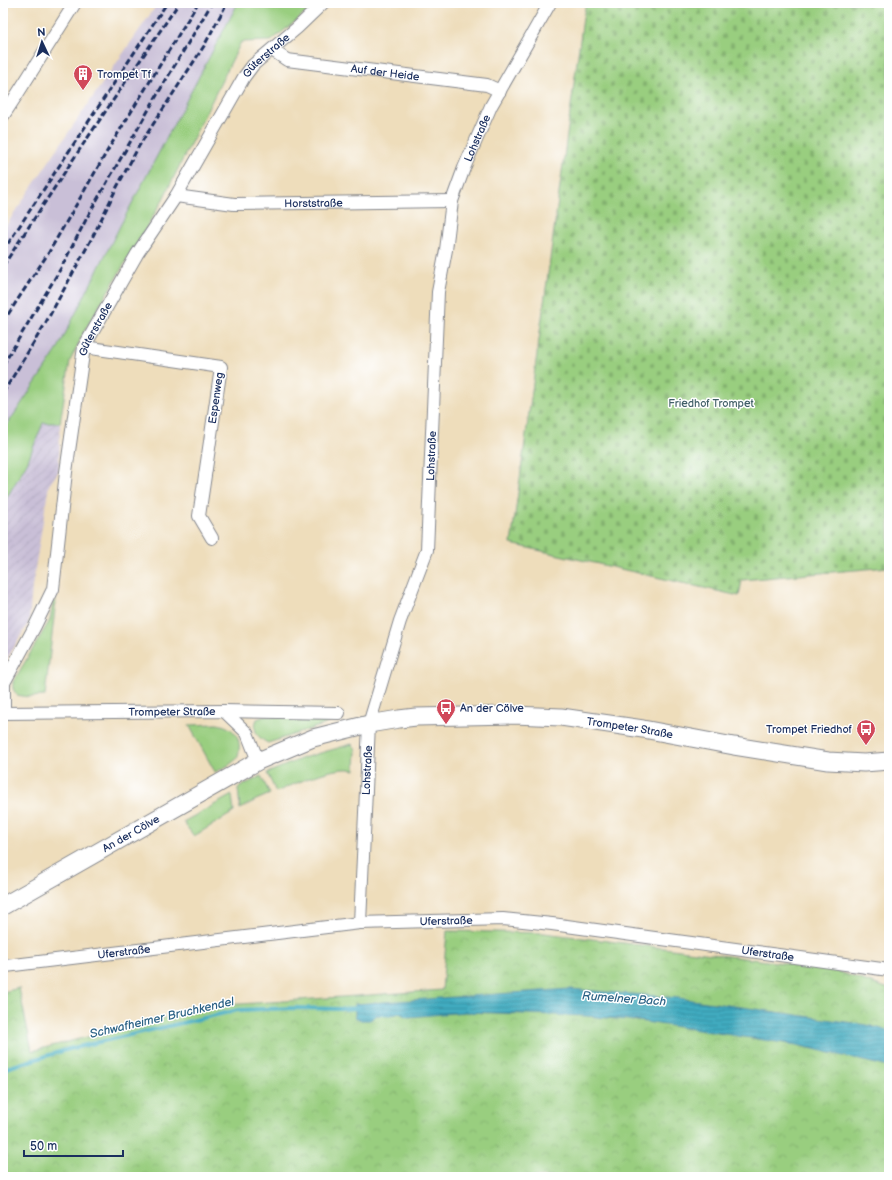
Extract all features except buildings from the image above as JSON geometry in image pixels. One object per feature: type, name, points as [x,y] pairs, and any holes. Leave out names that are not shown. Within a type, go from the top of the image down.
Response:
[{"type":"street","points":[[3,116],[75,3]]},
{"type":"street","name":"Güterstraße","points":[[3,713],[4,683],[53,589],[67,464],[84,347],[138,254],[176,196],[244,77],[253,65],[272,50],[323,3]]},
{"type":"street","name":"Lohstraße","points":[[360,923],[369,724],[400,621],[427,550],[438,292],[446,250],[452,201],[464,168],[491,106],[550,3]]},
{"type":"street","name":"Auf der Heide","points":[[272,50],[287,60],[487,85],[500,91]]},
{"type":"street","name":"Horststraße","points":[[176,196],[234,204],[452,201]]},
{"type":"street","name":"Espenweg","points":[[84,347],[221,367],[199,516],[212,538]]},
{"type":"street","points":[[224,711],[247,733],[258,761]]},
{"type":"street","name":"Trompeter Straße","points":[[3,713],[224,711],[339,713]]},
{"type":"street","name":"Trompeter Straße","points":[[369,724],[416,717],[514,715],[560,717],[643,729],[734,746],[828,761],[864,763],[889,761]]},
{"type":"street","name":"An der Cölve","points":[[3,906],[258,761],[313,738],[369,724]]},
{"type":"street","name":"Uferstraße","points":[[3,969],[6,966],[360,923],[503,919],[552,924],[889,970]]},
{"type":"shaded area","points":[[158,3],[238,3],[120,226],[56,352],[3,431],[3,230]]},
{"type":"shaded area","points":[[43,422],[60,423],[59,471],[49,485],[32,587],[29,622],[3,666],[3,504],[27,463]]},
{"type":"green space","points":[[238,3],[318,3],[271,41],[241,42],[161,203],[86,328],[70,361],[60,423],[43,423],[27,463],[3,504],[3,431],[56,352],[120,226]]},
{"type":"green space","name":"Friedhof Trompet","points":[[586,3],[889,3],[889,567],[742,580],[739,596],[511,544]]},
{"type":"green space","points":[[56,600],[45,696],[28,697],[17,695],[13,689],[13,682],[50,620],[53,602]]},
{"type":"green space","points":[[265,716],[327,717],[329,722],[268,743],[261,739],[257,734],[255,727],[257,719]]},
{"type":"green space","points":[[217,724],[227,727],[234,732],[238,740],[239,752],[235,760],[215,772],[189,725]]},
{"type":"green space","points":[[352,744],[356,749],[355,770],[346,769],[326,772],[276,792],[267,773],[303,758]]},
{"type":"green space","points":[[261,776],[270,794],[240,809],[238,788]]},
{"type":"green space","points":[[232,795],[234,812],[194,836],[183,822]]},
{"type":"green space","points":[[447,931],[544,933],[831,969],[889,989],[889,1177],[3,1177],[3,992],[19,988],[32,1051],[212,1006],[442,990]]},
{"type":"water","name":"Rumelner Bach","points":[[570,989],[678,998],[867,1025],[889,1031],[889,1067],[797,1045],[639,1021],[587,1016],[465,1012],[408,1017],[400,1013],[388,1016],[377,1015],[370,1020],[361,1020],[355,1017],[355,1004]]},
{"type":"waterway","name":"Schwafheimer Bruchkendel","points":[[3,1069],[69,1049],[238,1010],[359,1008]]},
{"type":"railway","points":[[3,251],[167,3]]},
{"type":"railway","points":[[3,266],[179,3]]},
{"type":"railway","points":[[3,322],[49,252],[109,148],[198,3]]},
{"type":"railway","points":[[3,365],[61,268],[90,212],[212,3]]},
{"type":"railway","points":[[3,393],[45,324],[92,238],[139,146],[204,46],[227,3]]},
{"type":"place","name":"Trompet Tf","points":[[83,91]]},
{"type":"place","name":"An der Cölve","points":[[446,725]]},
{"type":"place","name":"Trompet Friedhof","points":[[866,746]]}]
